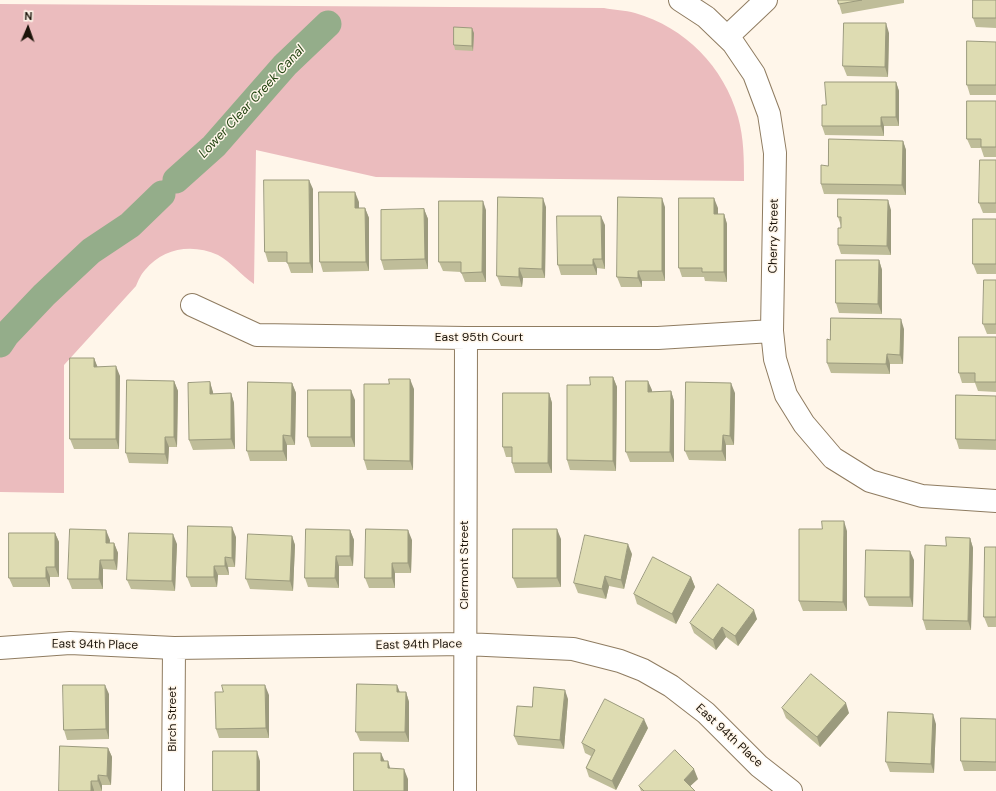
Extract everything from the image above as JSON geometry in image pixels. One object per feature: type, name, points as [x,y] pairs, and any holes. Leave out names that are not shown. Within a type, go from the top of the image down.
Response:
[{"type":"street","name":"Cherry Street","points":[[680,0],[706,17],[733,43],[754,74],[769,114],[775,153],[772,331],[775,359],[786,395],[804,424],[833,458],[870,481],[922,496],[996,500]]},
{"type":"street","points":[[727,37],[766,0]]},
{"type":"street","name":"East 95th Court","points":[[192,305],[257,335],[466,338],[658,338],[772,331]]},
{"type":"street","name":"Clermont Street","points":[[465,791],[466,338]]},
{"type":"street","name":"East 94th Place","points":[[0,648],[70,643],[174,648],[465,644],[573,649],[620,661],[643,670],[671,686],[706,713],[760,766],[791,791]]},
{"type":"street","name":"Birch Street","points":[[173,791],[174,648]]},
{"type":"shaded area","points":[[0,4],[604,8],[631,12],[653,19],[686,39],[700,52],[723,82],[732,99],[740,125],[743,149],[744,181],[376,177],[256,150],[254,284],[227,261],[208,251],[198,249],[178,250],[169,252],[152,263],[142,273],[136,286],[64,365],[64,493],[0,492]]},
{"type":"building","points":[[838,0],[862,0],[839,4]]},
{"type":"building","points":[[973,0],[996,0],[996,18],[973,18]]},
{"type":"building","points":[[844,23],[886,23],[885,67],[843,66]]},
{"type":"building","points":[[454,27],[472,28],[472,46],[454,45]]},
{"type":"building","points":[[967,41],[996,42],[996,85],[967,85]]},
{"type":"building","points":[[825,82],[896,82],[896,117],[881,117],[881,126],[822,126],[822,105],[826,105]]},
{"type":"building","points":[[967,101],[996,101],[996,147],[981,147],[981,139],[967,139]]},
{"type":"building","points":[[829,139],[903,141],[902,185],[821,184],[821,165],[828,166]]},
{"type":"building","points":[[980,160],[996,160],[996,203],[979,203]]},
{"type":"building","points":[[264,180],[309,180],[310,263],[287,263],[287,252],[265,252]]},
{"type":"building","points":[[319,192],[355,192],[355,208],[365,208],[366,262],[320,262]]},
{"type":"building","points":[[498,197],[543,198],[542,269],[519,268],[519,277],[497,276]]},
{"type":"building","points":[[618,197],[662,198],[662,271],[638,271],[638,278],[617,277]]},
{"type":"building","points":[[679,198],[714,198],[714,214],[724,214],[724,272],[702,272],[702,268],[679,268]]},
{"type":"building","points":[[838,199],[888,200],[887,246],[838,245],[838,228],[841,228],[841,217],[838,217]]},
{"type":"building","points":[[439,201],[483,201],[482,272],[461,273],[461,262],[439,262]]},
{"type":"building","points":[[424,209],[425,259],[381,260],[381,210]]},
{"type":"building","points":[[557,216],[601,216],[602,259],[593,259],[593,265],[558,265]]},
{"type":"building","points":[[973,219],[996,219],[996,264],[973,264]]},
{"type":"building","points":[[836,260],[879,260],[878,304],[836,303]]},
{"type":"building","points":[[984,280],[996,280],[996,324],[983,324]]},
{"type":"building","points":[[831,318],[901,319],[900,355],[887,354],[886,364],[827,363],[827,339],[830,340]]},
{"type":"building","points":[[959,337],[996,337],[996,382],[975,382],[975,373],[959,373]]},
{"type":"building","points":[[70,358],[94,358],[94,367],[116,366],[116,439],[70,439]]},
{"type":"building","points":[[590,377],[613,377],[613,461],[567,460],[567,385],[590,385]]},
{"type":"building","points":[[389,379],[410,379],[410,461],[364,460],[364,384],[389,384]]},
{"type":"building","points":[[127,380],[174,381],[174,437],[165,437],[165,454],[126,453]]},
{"type":"building","points":[[626,381],[648,381],[648,392],[671,391],[670,452],[626,452]]},
{"type":"building","points":[[210,382],[210,394],[231,393],[231,439],[189,440],[188,383]]},
{"type":"building","points":[[248,382],[292,383],[291,436],[283,435],[283,451],[247,451]]},
{"type":"building","points":[[686,382],[731,383],[730,436],[723,435],[722,451],[685,451]]},
{"type":"building","points":[[308,390],[351,390],[351,437],[308,437]]},
{"type":"building","points":[[503,393],[549,393],[548,463],[512,463],[512,447],[503,447]]},
{"type":"building","points":[[956,395],[996,396],[996,440],[956,439]]},
{"type":"building","points":[[822,521],[844,521],[843,602],[799,601],[799,529],[822,529]]},
{"type":"building","points":[[188,526],[232,527],[232,558],[225,557],[225,566],[214,566],[214,577],[187,577]]},
{"type":"building","points":[[70,529],[106,530],[106,543],[114,543],[114,560],[100,560],[99,579],[68,579]]},
{"type":"building","points":[[306,529],[350,530],[350,556],[336,556],[335,578],[305,578]]},
{"type":"building","points":[[366,529],[408,530],[408,563],[392,563],[392,578],[365,578]]},
{"type":"building","points":[[513,529],[557,529],[557,578],[513,578]]},
{"type":"building","points":[[9,533],[55,533],[55,567],[46,567],[46,578],[9,578]]},
{"type":"building","points":[[129,533],[173,534],[172,581],[127,580]]},
{"type":"building","points":[[248,534],[292,536],[290,581],[246,579]]},
{"type":"building","points":[[585,535],[628,544],[621,580],[605,576],[602,589],[574,583]]},
{"type":"building","points":[[946,537],[970,538],[968,621],[923,620],[925,545],[946,546]]},
{"type":"building","points":[[985,547],[996,547],[996,617],[984,617]]},
{"type":"building","points":[[866,550],[910,551],[910,597],[865,597]]},
{"type":"building","points":[[653,557],[691,577],[672,614],[634,594]]},
{"type":"building","points":[[718,584],[754,610],[735,636],[722,627],[713,640],[690,623]]},
{"type":"building","points":[[811,674],[846,703],[817,737],[782,708]]},
{"type":"building","points":[[357,684],[397,685],[397,692],[406,692],[405,732],[356,732]]},
{"type":"building","points":[[63,685],[105,685],[106,729],[64,730]]},
{"type":"building","points":[[222,685],[265,685],[266,728],[216,729],[215,692],[223,692]]},
{"type":"building","points":[[534,687],[565,690],[560,740],[514,736],[517,706],[532,707]]},
{"type":"building","points":[[605,699],[644,719],[612,781],[586,768],[595,750],[582,743]]},
{"type":"building","points":[[888,712],[933,714],[931,764],[886,762]]},
{"type":"building","points":[[961,718],[996,719],[996,762],[961,761]]},
{"type":"building","points":[[60,746],[108,748],[107,776],[98,775],[98,781],[91,781],[91,791],[59,791]]},
{"type":"building","points":[[675,750],[694,769],[684,780],[695,791],[644,791],[639,786]]},
{"type":"building","points":[[213,751],[257,751],[257,791],[213,791]]},
{"type":"building","points":[[354,753],[381,753],[381,761],[388,761],[388,768],[404,769],[404,791],[354,791]]},
{"type":"waterway","name":"Lower Clear Creek Canal","points":[[176,180],[214,146],[285,65],[328,24]]},
{"type":"waterway","name":"Lower Clear Creek Canal","points":[[0,344],[6,335],[44,295],[91,251],[130,225],[162,194]]}]
